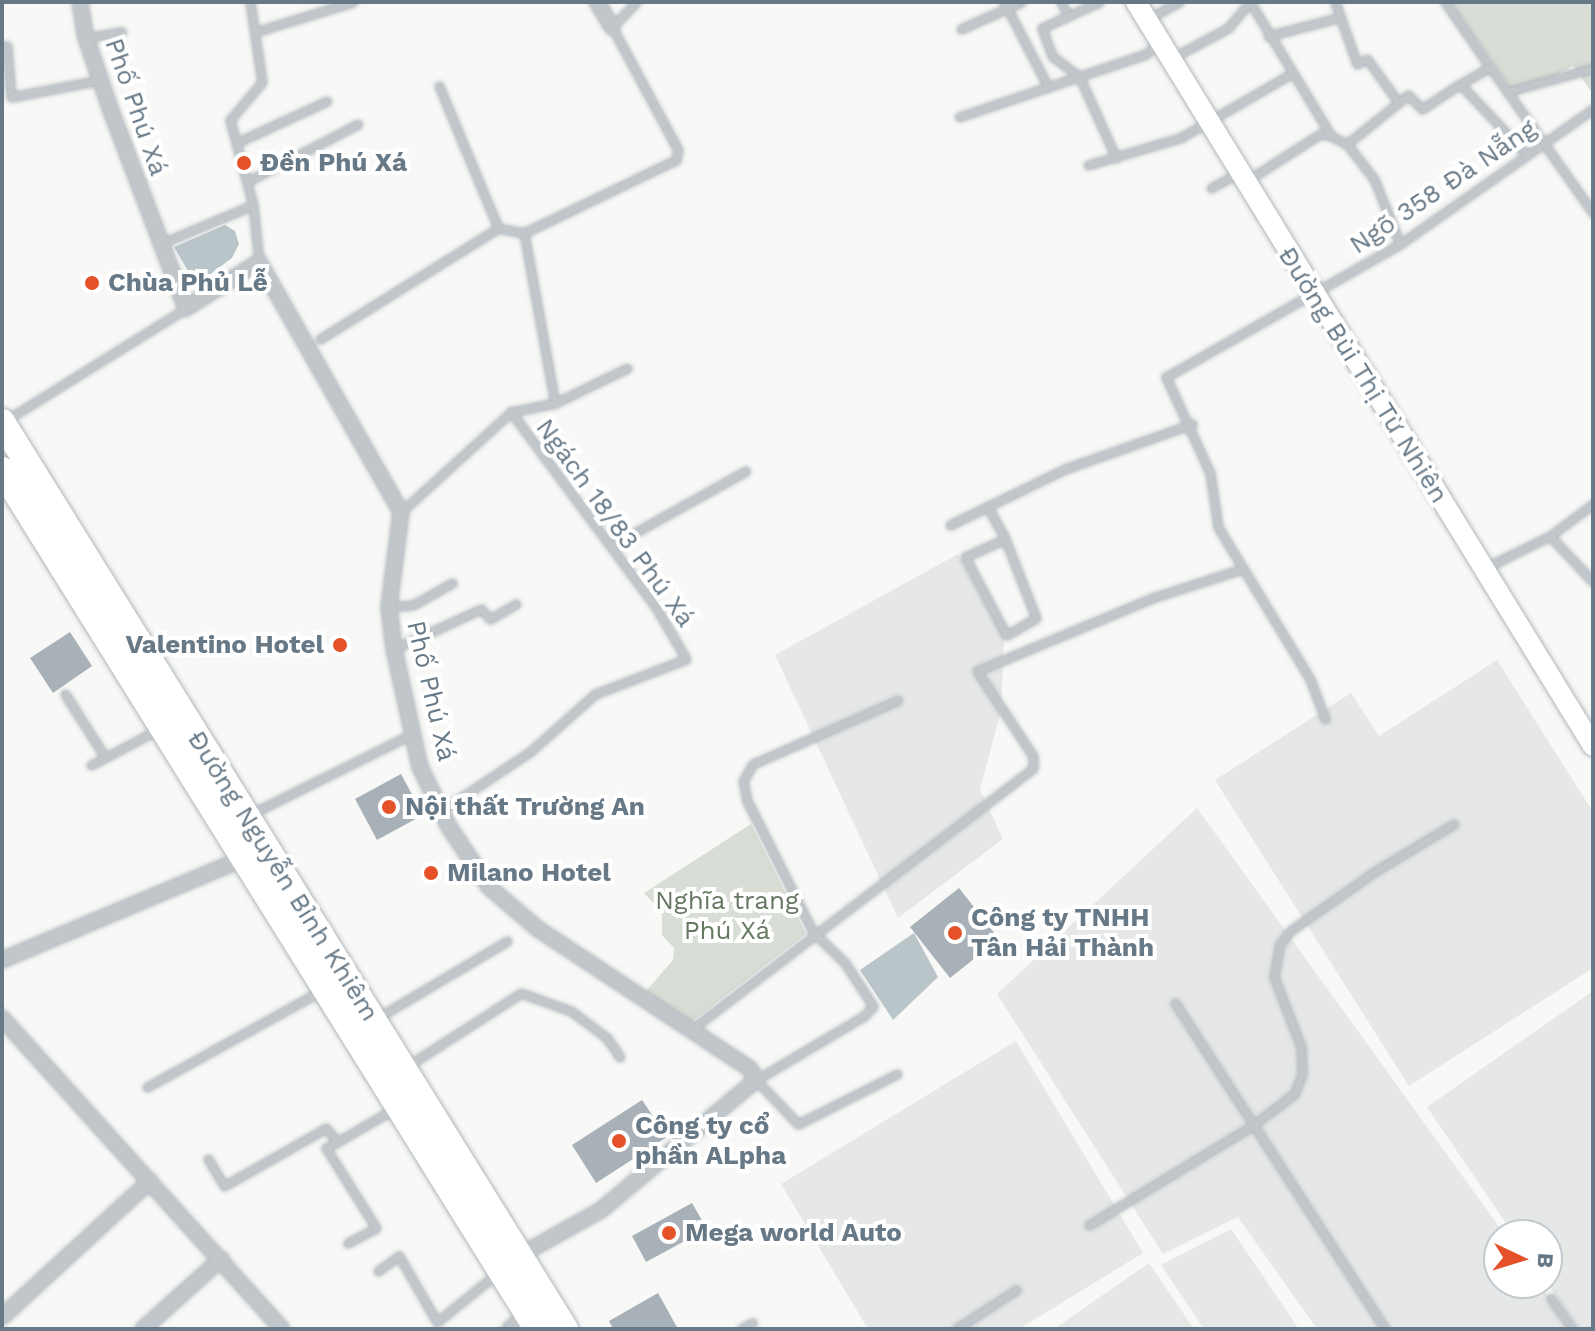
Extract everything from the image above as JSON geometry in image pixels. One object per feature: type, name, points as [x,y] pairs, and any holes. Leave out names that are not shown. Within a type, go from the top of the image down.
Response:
[{"type":"highway","name":"Đường Nguyễn Bỉnh Khiêm","points":[[2,422],[404,1068],[510,1264],[565,1329]]},
{"type":"highway","points":[[2,470],[396,1108],[510,1264],[525,1324]]},
{"type":"street","name":"Phố Phú Xá","points":[[80,2],[86,38],[100,80],[158,245],[186,308]]},
{"type":"street","points":[[597,2],[612,27]]},
{"type":"street","name":"Đường Bùi Thị Từ Nhiên","points":[[1142,10],[1314,296],[1593,746]]},
{"type":"street","points":[[186,308],[259,262],[401,512]]},
{"type":"street","name":"Phố Phú Xá","points":[[401,512],[389,607],[394,649],[420,767],[441,811],[489,887],[538,929],[750,1069],[756,1080]]},
{"type":"street","points":[[2,960],[242,859]]},
{"type":"street","points":[[2,1018],[282,1329]]},
{"type":"street","points":[[510,1264],[601,1210],[756,1080]]},
{"type":"street","points":[[2,1317],[150,1181]]},
{"type":"street","points":[[143,1329],[221,1259]]},
{"type":"lane","points":[[250,2],[262,82],[230,120],[253,205],[259,262]]},
{"type":"lane","points":[[255,32],[353,2]]},
{"type":"lane","points":[[320,339],[498,228],[524,233],[676,160],[678,150],[612,27],[636,2]]},
{"type":"lane","points":[[961,29],[1005,5],[1021,2]]},
{"type":"lane","points":[[1061,2],[1068,16]]},
{"type":"lane","points":[[1099,2],[1042,28],[1052,56],[1079,76],[1116,158]]},
{"type":"lane","points":[[1142,10],[1179,2]]},
{"type":"lane","points":[[959,117],[1228,28],[1250,2],[1331,136]]},
{"type":"lane","points":[[1335,2],[1357,64],[1367,59],[1398,102]]},
{"type":"lane","points":[[1445,2],[1547,142],[1593,213]]},
{"type":"lane","points":[[1005,5],[1048,87]]},
{"type":"lane","points":[[1268,36],[1341,17]]},
{"type":"lane","points":[[86,38],[121,32]]},
{"type":"lane","points":[[2,46],[7,46],[11,97],[100,80]]},
{"type":"lane","points":[[1347,144],[1408,95],[1422,109],[1490,67]]},
{"type":"lane","points":[[1510,91],[1593,68]]},
{"type":"lane","points":[[1088,165],[1180,138],[1291,74]]},
{"type":"lane","points":[[1460,84],[1527,155]]},
{"type":"lane","points":[[439,86],[498,228]]},
{"type":"lane","points":[[236,143],[327,101]]},
{"type":"lane","name":"Ngõ 358 Đà Nẵng","points":[[1192,424],[1166,377],[1314,296],[1400,244],[1593,109]]},
{"type":"lane","points":[[247,182],[358,124]]},
{"type":"lane","points":[[1211,188],[1243,177],[1320,134],[1331,136],[1347,144],[1374,179],[1400,244]]},
{"type":"lane","points":[[158,245],[253,205]]},
{"type":"lane","points":[[524,233],[555,403]]},
{"type":"lane","points":[[2,422],[186,308]]},
{"type":"lane","points":[[401,512],[511,412],[555,403],[627,368]]},
{"type":"lane","name":"Ngách 18/83 Phú Xá","points":[[441,811],[531,751],[595,694],[686,659],[611,546],[511,412]]},
{"type":"lane","points":[[950,525],[1065,469],[1192,424],[1210,473],[1218,527],[1310,679],[1325,719]]},
{"type":"lane","points":[[611,546],[746,471]]},
{"type":"lane","points":[[1483,569],[1550,536],[1593,504]]},
{"type":"lane","points":[[987,506],[1005,539],[1036,618],[1006,635],[965,557],[1005,539]]},
{"type":"lane","points":[[1550,536],[1593,582]]},
{"type":"lane","points":[[690,1030],[813,932],[866,898],[1033,768],[1033,756],[977,671],[1152,598],[1242,569]]},
{"type":"lane","points":[[389,607],[413,605],[452,583]]},
{"type":"lane","points":[[394,649],[481,609],[490,619],[516,604]]},
{"type":"lane","points":[[65,694],[105,757]]},
{"type":"lane","points":[[897,1074],[798,1124],[756,1080],[864,1016],[873,1006],[845,963],[813,932],[747,801],[746,771],[898,700]]},
{"type":"lane","points":[[91,765],[161,728]]},
{"type":"lane","points":[[246,817],[413,733]]},
{"type":"lane","points":[[1089,1225],[1252,1126],[1294,1094],[1302,1074],[1301,1047],[1274,977],[1280,944],[1290,931],[1374,872],[1454,824]]},
{"type":"lane","points":[[374,1020],[507,941]]},
{"type":"lane","points":[[147,1087],[323,990]]},
{"type":"lane","points":[[404,1068],[521,993],[571,1011],[607,1038],[620,1057]]},
{"type":"lane","points":[[1175,1003],[1385,1329]]},
{"type":"lane","points":[[348,1243],[376,1228],[326,1148],[396,1108]]},
{"type":"lane","points":[[208,1159],[224,1186],[326,1128],[337,1142]]},
{"type":"lane","points":[[378,1271],[399,1256],[437,1322],[510,1264]]},
{"type":"lane","points":[[956,1329],[1016,1290]]},
{"type":"lane","points":[[1552,1299],[1573,1329]]},
{"type":"lane","points":[[741,1329],[752,1323]]},
{"type":"shaded area","points":[[225,225],[235,231],[239,244],[232,258],[196,285],[174,247]]},
{"type":"shaded area","points":[[958,554],[1004,637],[1001,710],[980,790],[1003,839],[898,918],[775,655]]},
{"type":"shaded area","points":[[1497,660],[1593,812],[1593,968],[1409,1086],[1215,780],[1351,693],[1379,736]]},
{"type":"shaded area","points":[[1197,808],[1493,1219],[1483,1219],[1483,1299],[1550,1299],[1572,1329],[1317,1329],[1238,1217],[1163,1254],[997,994]]},
{"type":"shaded area","points":[[914,933],[938,977],[893,1020],[860,970]]},
{"type":"shaded area","points":[[1593,991],[1593,1329],[1579,1329],[1558,1299],[1563,1299],[1563,1219],[1503,1219],[1427,1107]]},
{"type":"shaded area","points":[[1016,1041],[1143,1253],[1019,1329],[868,1329],[781,1184]]},
{"type":"shaded area","points":[[1231,1229],[1299,1329],[1204,1329],[1161,1265]]},
{"type":"shaded area","points":[[1149,1263],[1194,1329],[1054,1329]]},
{"type":"green space","points":[[1450,2],[1593,2],[1593,94],[1573,66],[1516,95]]},
{"type":"green space","name":"Nghĩa trang Phú Xá","points":[[751,824],[806,934],[690,1023],[646,991],[673,960],[674,948],[662,935],[662,912],[644,893]]},
{"type":"building","points":[[70,632],[92,666],[53,693],[30,658]]},
{"type":"building","name":"Nội thất Trường An","points":[[401,774],[423,815],[377,840],[355,799]]},
{"type":"building","name":"Công ty TNHH Tân Hải Thành","points":[[959,888],[999,939],[950,978],[910,927]]},
{"type":"building","name":"Công ty cổ phần ALpha","points":[[642,1100],[667,1137],[596,1183],[572,1145]]},
{"type":"building","name":"Mega world Auto","points":[[692,1203],[707,1229],[646,1262],[632,1236]]},
{"type":"building","points":[[658,1293],[678,1329],[613,1329],[609,1321]]},
{"type":"place","name":"Đền Phú Xá","points":[[244,163]]},
{"type":"place","name":"Chùa Phủ Lễ","points":[[92,283]]},
{"type":"place","name":"Valentino Hotel","points":[[340,645]]},
{"type":"place","name":"Nội thất Trường An","points":[[389,807]]},
{"type":"place","name":"Milano Hotel","points":[[431,873]]},
{"type":"place","name":"Công ty TNHH Tân Hải Thành","points":[[955,933]]},
{"type":"place","name":"Công ty cổ phần ALpha","points":[[619,1141]]},
{"type":"place","name":"Mega world Auto","points":[[669,1233]]}]
